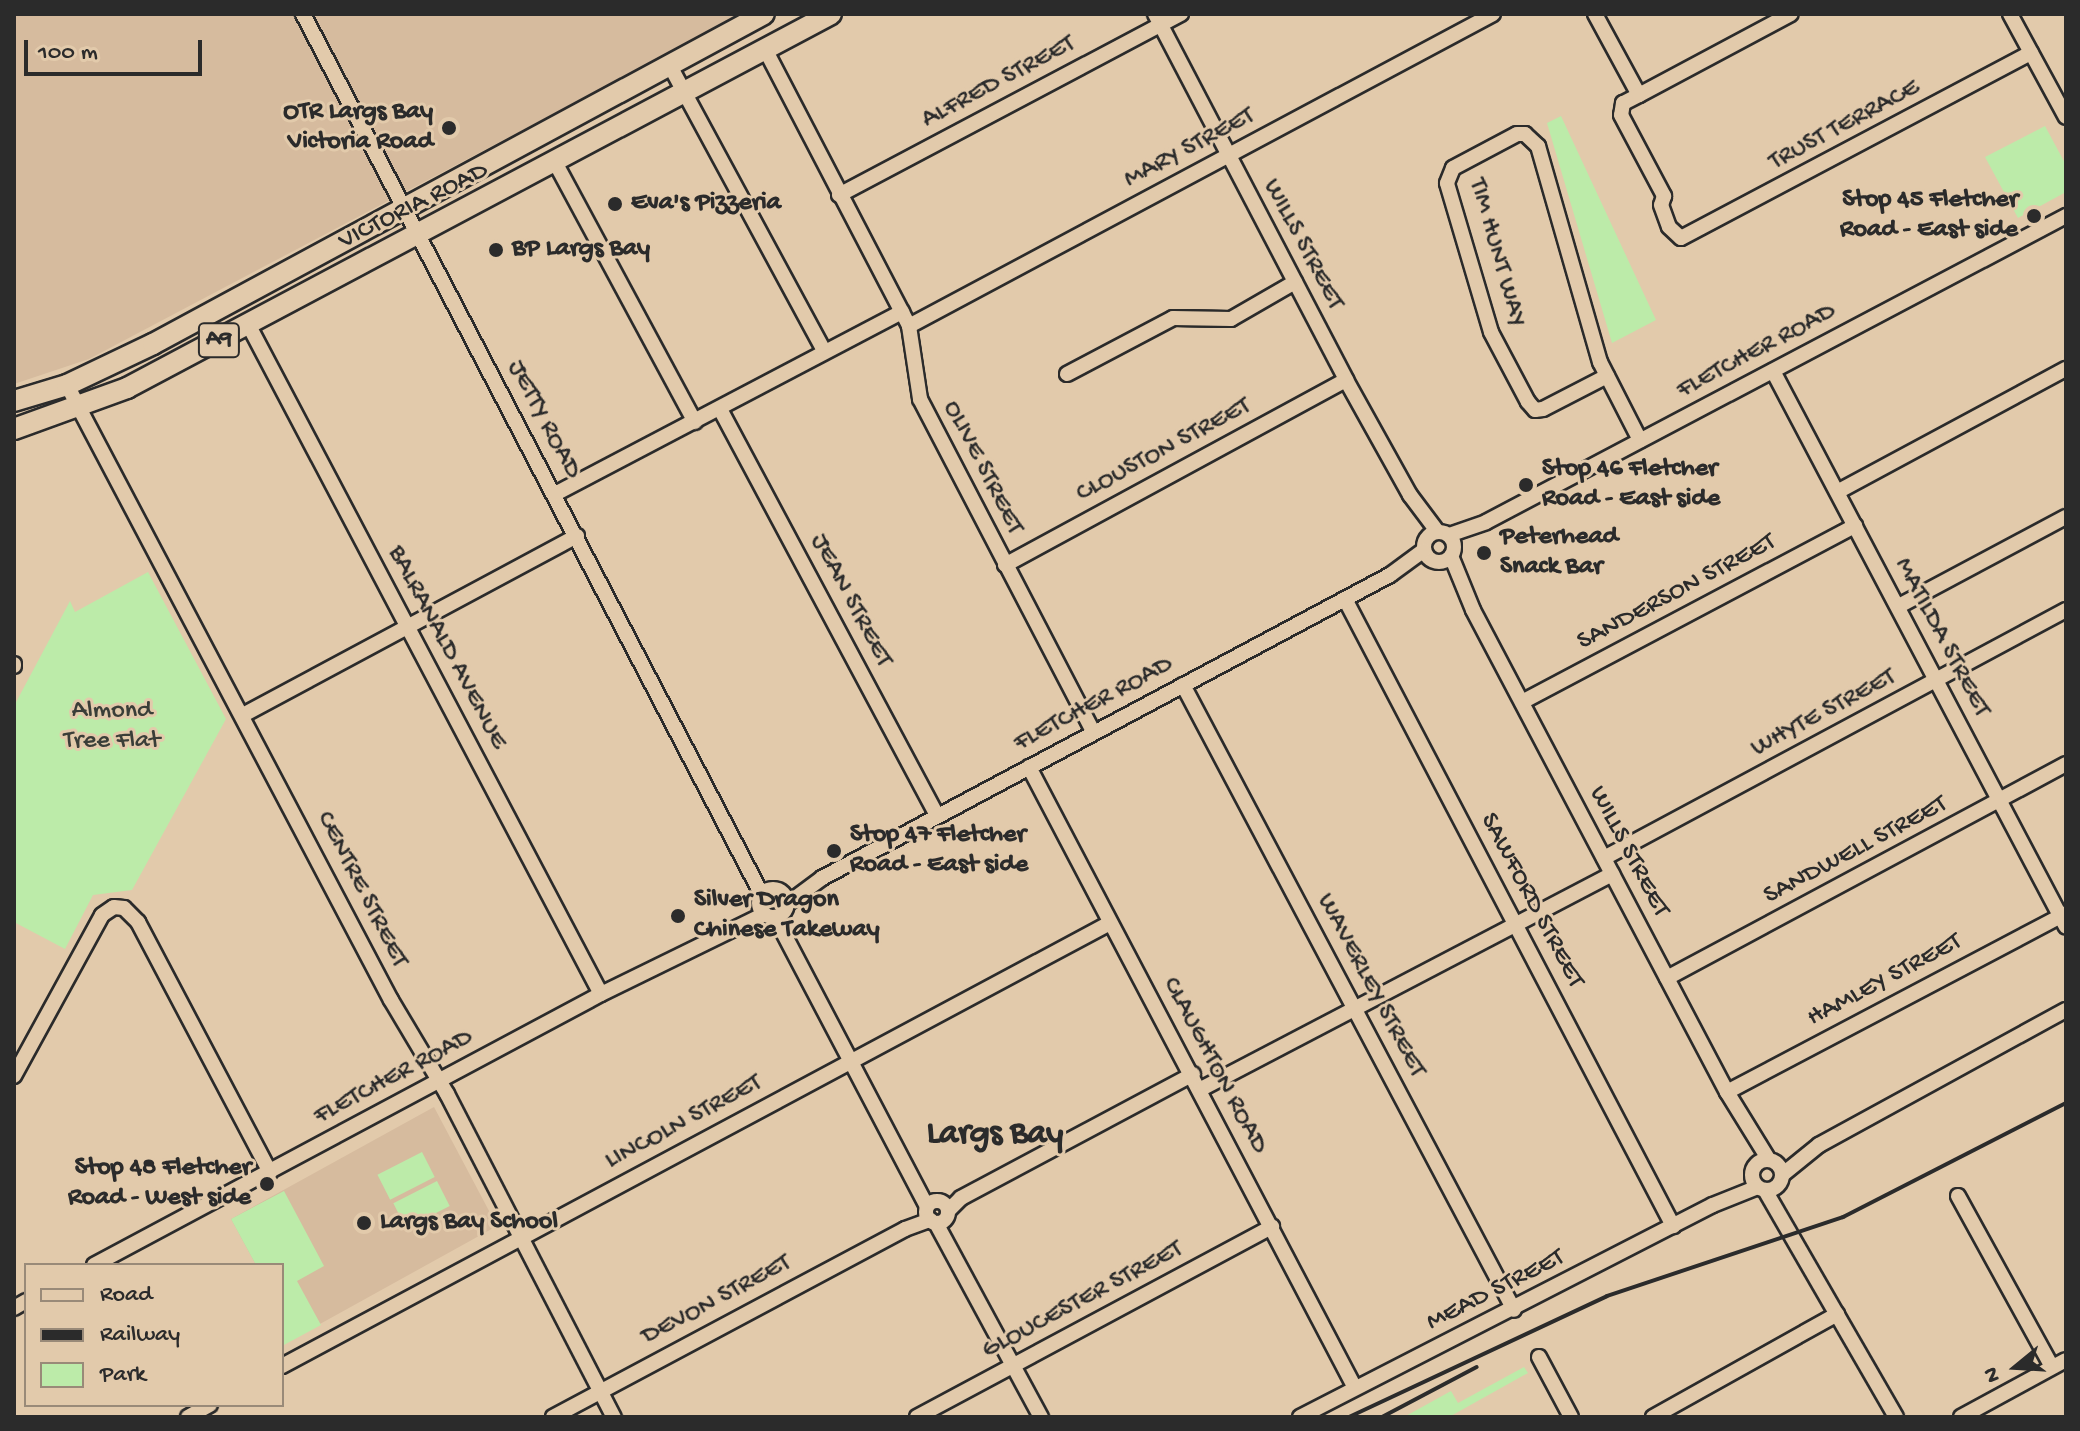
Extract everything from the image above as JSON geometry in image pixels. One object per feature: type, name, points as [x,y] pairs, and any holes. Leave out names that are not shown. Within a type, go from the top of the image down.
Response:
[{"type":"highway","name":"VICTORIA ROAD","points":[[14,401],[67,385],[153,344],[764,14]]},
{"type":"highway","name":"VICTORIA ROAD","points":[[14,429],[79,409],[248,324],[556,164],[831,14]]},
{"type":"street","name":"JETTY ROAD","points":[[303,14],[740,850],[773,903],[798,959],[915,1180],[937,1212]]},
{"type":"street","name":"ALFRED STREET","points":[[839,195],[1158,19],[1181,14]]},
{"type":"street","name":"MARY STREET","points":[[909,326],[1493,14]]},
{"type":"street","points":[[1595,14],[1639,95],[1791,14]]},
{"type":"street","points":[[2010,14],[2066,117]]},
{"type":"street","name":"WILLS STREET","points":[[1158,19],[1346,380],[1473,610],[1740,1116],[1789,1226],[1896,1417]]},
{"type":"street","name":"OLIVE STREET","points":[[765,49],[909,326],[920,399],[1093,732]]},
{"type":"street","name":"TRUST TERRACE","points":[[1639,95],[1623,103],[1621,115],[1664,196],[1661,205],[1669,227],[1681,238],[2031,53]]},
{"type":"street","points":[[669,64],[824,351]]},
{"type":"street","name":"TIM HUNT WAY","points":[[1607,376],[1543,409],[1535,410],[1528,402],[1491,332],[1447,183],[1453,168],[1517,134],[1532,139],[1607,376],[1640,440]]},
{"type":"street","points":[[556,164],[695,422]]},
{"type":"street","name":"FLETCHER ROAD","points":[[102,1263],[2066,213]]},
{"type":"street","points":[[1067,374],[1173,318],[1231,319],[1295,282]]},
{"type":"street","points":[[555,494],[902,312]]},
{"type":"street","name":"BALRANALD AVENUE","points":[[248,324],[601,994]]},
{"type":"street","points":[[1839,491],[2066,369]]},
{"type":"street","name":"MATILDA STREET","points":[[1773,371],[2064,919]]},
{"type":"street","name":"CLOUSTON STREET","points":[[1005,565],[1346,380]]},
{"type":"street","name":"CENTRE STREET","points":[[67,385],[614,1417]]},
{"type":"street","name":"JEAN STREET","points":[[720,409],[937,816]]},
{"type":"street","points":[[1899,606],[2066,517]]},
{"type":"street","name":"SANDERSON STREET","points":[[1522,702],[1855,526]]},
{"type":"street","points":[[243,715],[577,536]]},
{"type":"street","name":"SAWFORD STREET","points":[[1345,599],[1673,1226]]},
{"type":"street","name":"WHYTE STREET","points":[[1604,858],[2066,610]]},
{"type":"street","name":"WAVERLEY STREET","points":[[1183,685],[1514,1310]]},
{"type":"street","name":"SANDWELL STREET","points":[[1667,978],[2066,764]]},
{"type":"street","name":"CLAUGHTON ROAD","points":[[1029,767],[1201,1089],[1355,1388]]},
{"type":"street","points":[[1201,1089],[1612,874]]},
{"type":"street","points":[[14,1076],[102,915],[124,908],[138,922],[270,1172]]},
{"type":"street","name":"HAMLEY STREET","points":[[1727,1092],[2064,919]]},
{"type":"street","name":"LINCOLN STREET","points":[[284,1365],[1110,923]]},
{"type":"street","name":"MEAD STREET","points":[[1300,1417],[1514,1310],[1713,1205],[2066,1010]]},
{"type":"street","name":"DEVON STREET","points":[[553,1417],[1193,1074]]},
{"type":"street","points":[[1958,1196],[2059,1363],[1961,1417]]},
{"type":"street","points":[[937,1212],[1041,1417]]},
{"type":"street","name":"GLOUCESTER STREET","points":[[917,1417],[1272,1227]]},
{"type":"street","points":[[1653,1417],[1837,1314]]},
{"type":"street","points":[[1539,1357],[1571,1417]]},
{"type":"street","points":[[186,1417],[206,1407]]},
{"type":"shaded area","points":[[14,14],[742,14],[89,359],[14,384]]},
{"type":"shaded area","name":"Largs Bay School","points":[[434,1107],[497,1226],[284,1344],[284,1263],[255,1263],[231,1219]]},
{"type":"green space","points":[[1561,116],[1656,320],[1612,343],[1547,123]]},
{"type":"green space","points":[[2045,126],[2066,165],[2066,192],[2018,218],[1985,157]]},
{"type":"green space","name":"Almond Tree Flat","points":[[148,572],[226,719],[132,890],[93,895],[65,949],[14,922],[14,706],[70,601],[75,612]]},
{"type":"green space","points":[[422,1152],[435,1177],[390,1200],[377,1175]]},
{"type":"green space","points":[[437,1181],[450,1206],[406,1228],[393,1203]]},
{"type":"green space","points":[[284,1191],[324,1266],[297,1281],[321,1325],[284,1345],[284,1263],[255,1263],[231,1219]]},
{"type":"green space","points":[[1524,1367],[1528,1373],[1449,1417],[1404,1417],[1451,1391],[1458,1403]]},
{"type":"railway","points":[[1349,1417],[1607,1296],[1843,1217],[2066,1103]]},
{"type":"railway","points":[[1382,1417],[1477,1367]]},
{"type":"place","name":"OTR Largs Bay Victoria Road","points":[[449,128]]},
{"type":"place","name":"Eva's Pizzeria","points":[[615,204]]},
{"type":"place","name":"Stop 45 Fletcher Road - East side","points":[[2034,216]]},
{"type":"place","name":"BP Largs Bay","points":[[496,250]]},
{"type":"place","name":"Stop 46 Fletcher Road - East side","points":[[1526,485]]},
{"type":"place","name":"Peterhead Snack Bar","points":[[1484,553]]},
{"type":"place","name":"Stop 47 Fletcher Road - East side","points":[[834,851]]},
{"type":"place","name":"Silver Dragon Chinese Takeway","points":[[678,916]]},
{"type":"place","name":"Stop 48 Fletcher Road - West side","points":[[267,1184]]},
{"type":"place","name":"Largs Bay School","points":[[364,1223]]},
{"type":"district","name":"Largs Bay","points":[[995,1136]]}]
